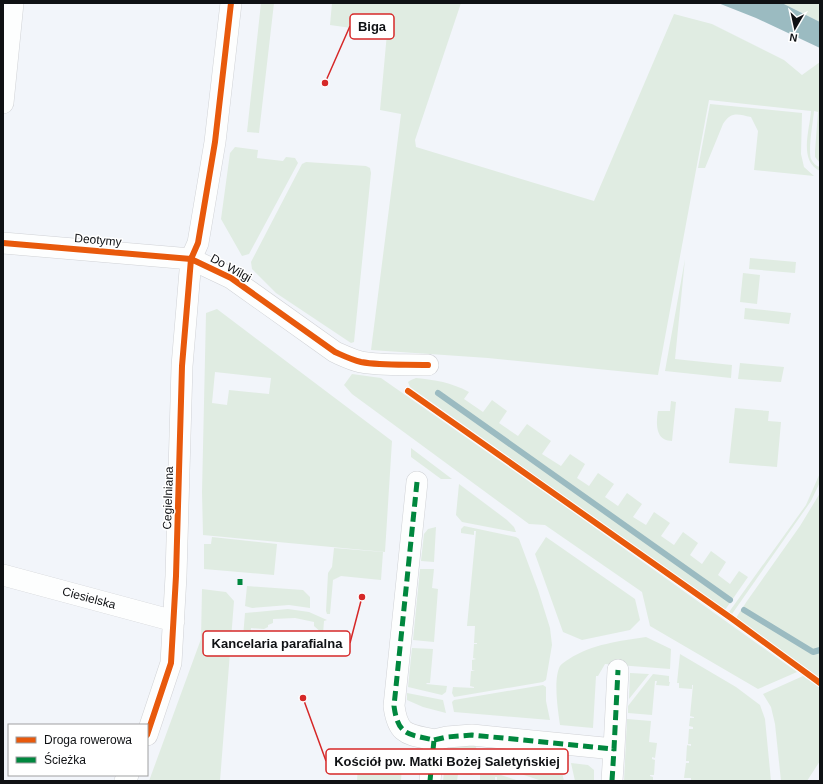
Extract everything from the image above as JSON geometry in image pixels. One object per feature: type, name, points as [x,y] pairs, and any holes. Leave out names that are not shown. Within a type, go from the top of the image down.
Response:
[{"type":"street","points":[[3,103],[13,3]]},
{"type":"street","name":"Do Wilgi","points":[[231,3],[215,142],[198,244],[191,259],[231,278],[335,352],[354,360],[370,363],[428,365]]},
{"type":"street","name":"Deotymy","points":[[3,243],[191,259]]},
{"type":"street","name":"Cegielniana","points":[[148,731],[171,663],[174,621],[182,366],[191,259]]},
{"type":"street","points":[[417,482],[394,706],[396,718],[401,728],[409,734],[434,740],[447,737],[472,735],[614,749]]},
{"type":"street","name":"Ciesielska","points":[[3,575],[174,621]]},
{"type":"street","points":[[612,781],[618,670]]},
{"type":"street","points":[[430,781],[434,740]]},
{"type":"shaded area","points":[[261,3],[274,3],[259,133],[247,132]]},
{"type":"shaded area","points":[[332,3],[461,3],[415,140],[416,147],[594,201],[674,14],[712,24],[784,60],[802,75],[820,62],[820,163],[815,157],[818,112],[814,111],[810,155],[815,164],[820,167],[820,171],[813,166],[809,160],[807,152],[811,111],[709,100],[658,375],[488,358],[371,350],[401,114],[380,110],[387,33],[330,25]]},
{"type":"shaded area","points":[[782,3],[820,3],[820,22]]},
{"type":"shaded area","points":[[710,104],[802,113],[801,154],[804,167],[814,176],[754,170],[758,131],[751,117],[739,114],[732,115],[726,120],[705,168],[698,168]]},
{"type":"shaded area","points":[[235,147],[258,150],[257,158],[283,161],[286,157],[295,158],[298,163],[249,254],[242,256],[221,219],[230,153]]},
{"type":"shaded area","points":[[306,162],[366,166],[370,168],[371,173],[354,342],[351,343],[276,293],[252,269],[251,262],[302,164]]},
{"type":"shaded area","points":[[750,258],[796,262],[795,273],[749,269]]},
{"type":"shaded area","points":[[685,259],[675,359],[732,365],[731,378],[665,371]]},
{"type":"shaded area","points":[[743,273],[760,275],[757,304],[740,302]]},
{"type":"shaded area","points":[[745,308],[791,313],[789,324],[744,319]]},
{"type":"shaded area","points":[[217,309],[392,441],[385,552],[203,535],[202,492],[206,313]],"holes":[[[215,372],[271,378],[269,394],[229,390],[227,405],[212,403]]]},
{"type":"shaded area","points":[[740,363],[784,367],[781,382],[738,379]]},
{"type":"shaded area","points":[[352,374],[381,378],[577,515],[797,672],[758,689],[650,626],[642,592],[545,525],[529,524],[352,394],[344,385]]},
{"type":"shaded area","points":[[416,378],[443,382],[469,392],[464,399],[483,412],[492,400],[507,411],[499,423],[518,436],[527,424],[551,441],[542,454],[561,466],[570,454],[585,464],[577,478],[589,486],[598,473],[614,484],[605,497],[618,506],[627,493],[642,504],[633,517],[646,525],[654,512],[670,523],[661,536],[674,545],[683,532],[698,543],[690,555],[702,564],[711,551],[726,562],[718,575],[730,584],[739,571],[748,577],[725,610],[410,387],[408,382]]},
{"type":"shaded area","points":[[671,401],[676,402],[672,441],[662,438],[657,426],[658,411],[670,411]]},
{"type":"shaded area","points":[[735,408],[769,411],[768,421],[781,422],[777,467],[729,463]]},
{"type":"shaded area","points":[[411,448],[452,479],[441,479],[411,457]]},
{"type":"shaded area","points":[[820,473],[820,482],[811,501],[732,614],[729,612],[806,505]]},
{"type":"shaded area","points":[[459,484],[507,520],[514,527],[516,532],[462,522],[456,515]]},
{"type":"shaded area","points":[[820,493],[820,678],[736,618],[800,526]]},
{"type":"shaded area","points":[[464,526],[516,537],[519,539],[550,628],[552,645],[546,680],[543,682],[454,697],[452,693],[453,687],[474,688],[470,686],[471,671],[475,671],[472,670],[472,660],[476,659],[473,658],[474,644],[477,644],[474,643],[475,626],[467,626],[476,531],[474,531],[474,535],[461,533],[461,529]]},
{"type":"shaded area","points":[[436,527],[434,562],[421,561],[424,534],[428,529]]},
{"type":"shaded area","points":[[212,537],[277,544],[274,575],[204,569],[204,544],[211,544]]},
{"type":"shaded area","points":[[546,537],[635,599],[640,620],[630,630],[582,640],[563,632],[535,554]]},
{"type":"shaded area","points":[[334,548],[383,552],[381,580],[341,576],[333,580],[330,614],[327,614],[328,573],[332,567]]},
{"type":"shaded area","points":[[420,569],[434,569],[432,588],[438,589],[434,642],[413,640]]},
{"type":"shaded area","points":[[247,586],[303,590],[310,597],[310,608],[289,605],[252,608],[245,606]]},
{"type":"shaded area","points":[[202,589],[226,592],[234,601],[220,781],[149,781],[201,639]]},
{"type":"shaded area","points":[[288,609],[309,612],[327,620],[324,621],[323,634],[314,626],[314,622],[295,618],[273,619],[273,623],[264,629],[251,628],[249,652],[242,649],[245,613]]},
{"type":"shaded area","points":[[646,637],[671,649],[670,669],[605,664],[598,676],[596,676],[593,728],[560,725],[556,687],[560,666],[565,661],[587,650],[616,642]]},
{"type":"shaded area","points":[[412,648],[433,649],[430,683],[426,684],[447,686],[446,692],[442,695],[408,687]]},
{"type":"shaded area","points":[[680,654],[736,687],[760,705],[765,719],[771,781],[691,781],[691,778],[684,778],[686,763],[689,763],[689,761],[686,761],[687,745],[691,746],[691,744],[688,744],[689,729],[693,729],[693,727],[689,726],[690,718],[694,718],[690,716],[693,685],[692,689],[679,688],[679,683],[677,683]]},
{"type":"shaded area","points":[[630,673],[649,674],[629,699]]},
{"type":"shaded area","points":[[653,674],[669,676],[670,682],[669,686],[656,685],[657,681],[655,681],[652,715],[628,713],[628,706]]},
{"type":"shaded area","points":[[803,676],[820,688],[820,761],[807,781],[781,781],[775,724],[771,707],[763,694]]},
{"type":"shaded area","points":[[543,685],[546,687],[546,701],[550,720],[454,712],[452,702],[454,700]]},
{"type":"shaded area","points":[[407,693],[443,700],[446,713],[423,707],[407,700]]},
{"type":"shaded area","points":[[627,719],[651,721],[649,742],[657,743],[655,758],[652,757],[652,759],[655,760],[654,775],[650,775],[653,777],[653,781],[624,781]]},
{"type":"shaded area","points":[[474,742],[479,755],[560,763],[564,781],[542,781],[503,768],[449,763],[450,747]]},
{"type":"shaded area","points":[[356,760],[402,763],[401,781],[357,781],[358,764],[354,763]]},
{"type":"shaded area","points":[[571,763],[588,765],[594,770],[594,781],[575,781]]},
{"type":"shaded area","points":[[444,771],[473,772],[472,775],[458,774],[457,781],[443,781]]},
{"type":"shaded area","points":[[480,773],[498,774],[519,781],[497,781],[497,777],[495,777],[495,781],[480,780]]},
{"type":"water","points":[[718,3],[782,3],[820,22],[820,48],[756,18]]},
{"type":"waterway","points":[[438,393],[730,600]]},
{"type":"waterway","points":[[744,610],[813,652],[820,650]]},
{"type":"marked path","points":[[417,482],[394,706],[398,723],[406,732],[411,735],[434,740],[430,781]]},
{"type":"marked path","points":[[240,579],[240,585]]},
{"type":"marked path","points":[[434,740],[447,737],[472,735],[614,749],[618,670]]},
{"type":"marked path","points":[[612,781],[614,749]]},
{"type":"cycle path","points":[[148,732],[171,663],[176,576],[182,366],[191,259],[198,243],[215,142],[231,3]]},
{"type":"cycle path","points":[[3,243],[191,259],[231,278],[335,352],[351,359],[369,363],[428,365]]},
{"type":"cycle path","points":[[408,391],[731,618],[820,683]]},
{"type":"place","name":"Biga","points":[[325,83]]},
{"type":"place","name":"Kancelaria parafialna","points":[[362,597]]},
{"type":"place","name":"Kościół pw. Matki Bożej Saletyńskiej","points":[[303,698]]}]
